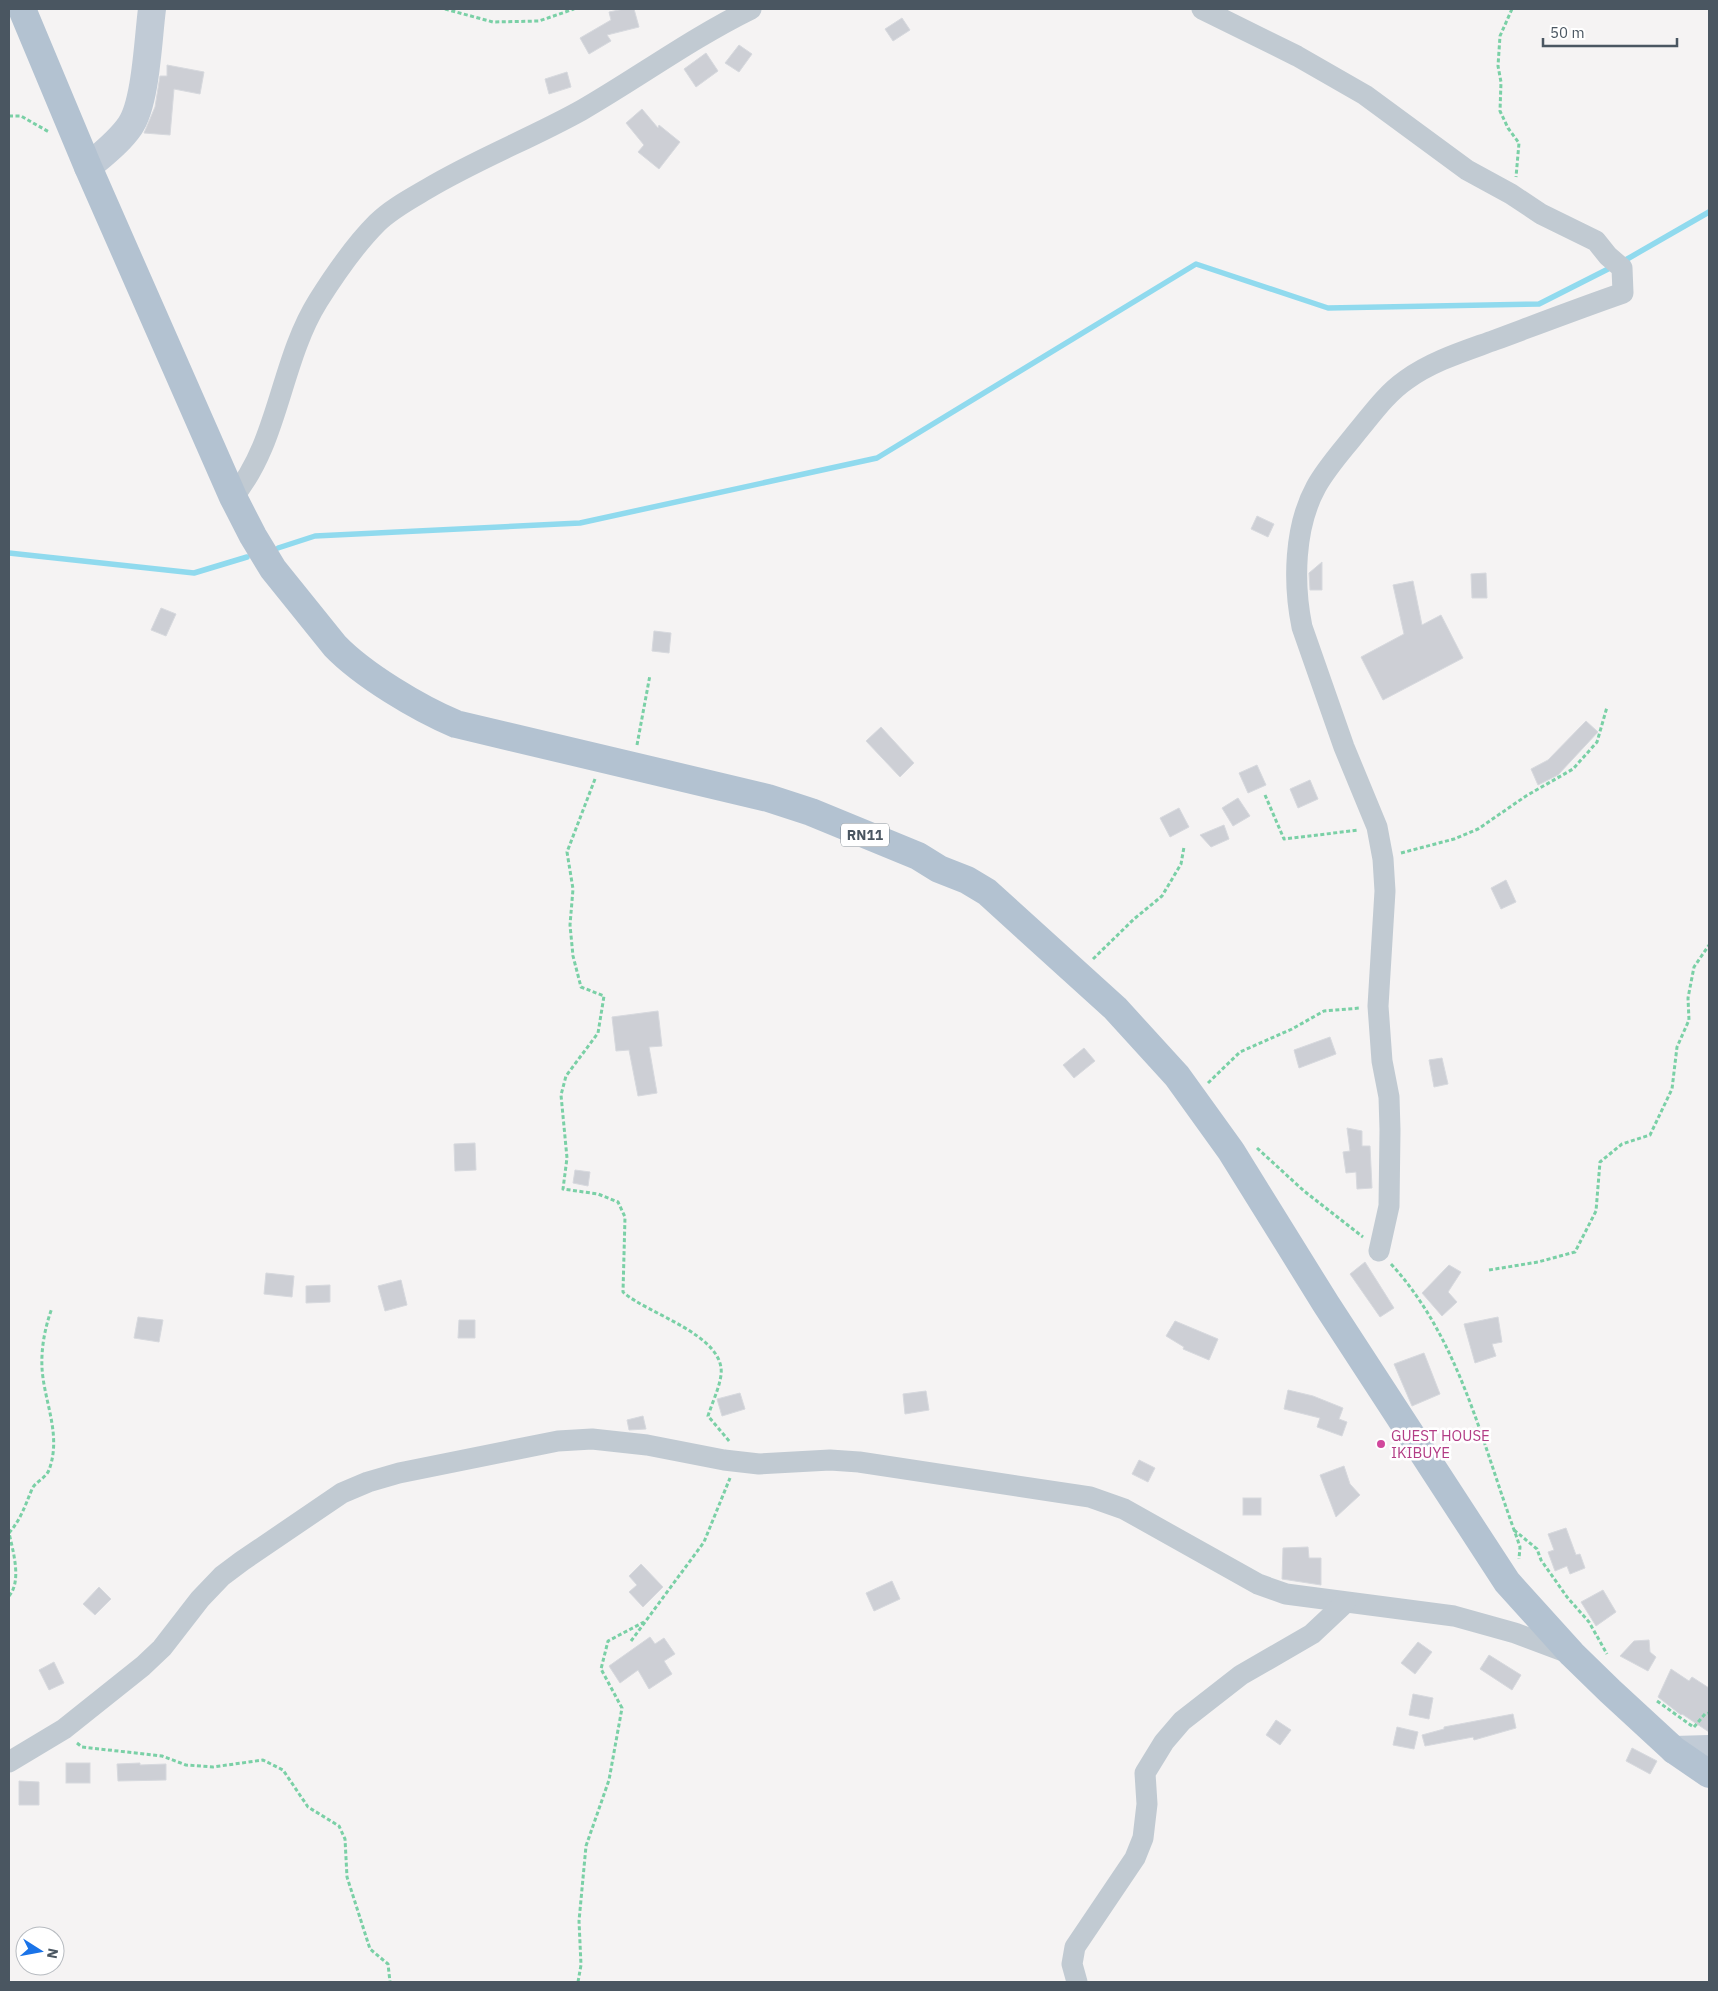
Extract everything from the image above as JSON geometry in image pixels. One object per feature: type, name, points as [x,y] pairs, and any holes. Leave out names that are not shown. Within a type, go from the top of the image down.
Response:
[{"type":"main road","name":"RN11","points":[[22,9],[88,167],[233,498],[273,569],[346,656],[417,705],[456,724],[602,761],[768,798],[811,812],[918,856],[987,892],[1079,974],[1147,1043],[1193,1098],[1231,1150],[1326,1304],[1507,1582],[1572,1654],[1692,1744],[1709,1774]]},
{"type":"street","points":[[88,167],[119,140],[134,120],[141,88],[152,9]]},
{"type":"street","points":[[233,498],[245,483],[258,459],[302,329],[319,300],[359,244],[378,222],[406,201],[456,172],[581,110],[730,19],[751,9]]},
{"type":"street","points":[[1202,9],[1289,52],[1359,91],[1467,170],[1512,194],[1540,214],[1596,241],[1608,256],[1622,268],[1623,292],[1461,353],[1405,380],[1379,404],[1332,462],[1310,499],[1304,521],[1297,565],[1298,609],[1302,627],[1344,747],[1376,827],[1384,859],[1385,891],[1378,1006],[1382,1061],[1390,1115],[1389,1206],[1379,1251]]},
{"type":"street","points":[[9,1762],[64,1729],[143,1666],[162,1648],[200,1600],[222,1576],[342,1493],[368,1482],[399,1473],[540,1445],[592,1439],[647,1445],[737,1462],[760,1464],[830,1460],[858,1462],[1090,1497],[1124,1510],[1270,1589],[1302,1597],[1461,1618],[1515,1633],[1572,1654]]},
{"type":"street","points":[[1077,1982],[1072,1964],[1075,1947],[1135,1858],[1143,1838],[1147,1804],[1145,1773],[1164,1742],[1182,1721],[1241,1675],[1312,1634],[1344,1603]]},
{"type":"path","points":[[446,9],[493,22],[539,20],[574,9]]},
{"type":"path","points":[[1512,9],[1500,36],[1498,66],[1501,82],[1500,111],[1508,128],[1519,143],[1518,172],[1512,194]]},
{"type":"path","points":[[9,116],[21,116],[47,132],[72,129]]},
{"type":"path","points":[[632,768],[650,675]]},
{"type":"path","points":[[1384,859],[1454,839],[1478,829],[1526,796],[1573,769],[1597,742],[1607,707]]},
{"type":"path","points":[[602,761],[567,852],[573,889],[570,925],[573,956],[581,987],[604,996],[598,1033],[566,1076],[561,1095],[567,1158],[563,1188],[598,1194],[618,1202],[626,1217],[622,1292],[632,1300],[650,1308],[706,1342],[716,1353],[721,1374],[708,1416],[739,1452],[737,1462],[704,1542],[631,1641]]},
{"type":"path","points":[[1265,796],[1284,839],[1376,827]]},
{"type":"path","points":[[1079,974],[1134,919],[1162,896],[1181,864],[1184,847]]},
{"type":"path","points":[[1489,1270],[1538,1262],[1575,1252],[1596,1211],[1600,1162],[1622,1144],[1650,1135],[1672,1089],[1677,1047],[1689,1020],[1688,998],[1694,967],[1709,945]]},
{"type":"path","points":[[1193,1098],[1240,1052],[1292,1029],[1324,1011],[1378,1006]]},
{"type":"path","points":[[1231,1150],[1246,1145],[1255,1146],[1304,1191],[1379,1251],[1406,1280],[1433,1322],[1449,1351],[1471,1407],[1520,1547],[1515,1570],[1507,1582]]},
{"type":"path","points":[[9,1596],[12,1592],[16,1571],[9,1533],[23,1514],[33,1487],[49,1471],[52,1453],[53,1430],[42,1370],[42,1346],[52,1308]]},
{"type":"path","points":[[1514,1530],[1536,1549],[1541,1560],[1567,1597],[1588,1622],[1604,1651],[1611,1658]]},
{"type":"path","points":[[578,1982],[581,1965],[578,1921],[586,1846],[609,1780],[622,1708],[601,1669],[608,1641],[646,1621]]},
{"type":"path","points":[[1653,1698],[1692,1744],[1704,1714],[1709,1713]]},
{"type":"path","points":[[64,1729],[82,1747],[162,1756],[186,1764],[213,1767],[263,1760],[283,1770],[308,1807],[339,1826],[345,1839],[347,1877],[370,1949],[388,1964],[390,1982]]},
{"type":"building","points":[[634,9],[639,27],[607,35],[611,41],[589,54],[580,38],[611,20],[609,12]]},
{"type":"building","points":[[902,18],[910,30],[893,41],[885,29]]},
{"type":"building","points":[[739,45],[752,54],[739,72],[725,63]]},
{"type":"building","points":[[706,53],[718,71],[696,87],[684,69]]},
{"type":"building","points":[[167,65],[204,72],[200,94],[174,89],[170,135],[144,133],[155,107],[160,76],[167,76]]},
{"type":"building","points":[[567,72],[571,87],[549,94],[545,79]]},
{"type":"building","points":[[642,109],[658,128],[659,125],[680,142],[659,169],[638,152],[644,145],[626,123]]},
{"type":"building","points":[[1257,516],[1274,524],[1268,537],[1251,529]]},
{"type":"building","points":[[1322,562],[1322,590],[1310,590],[1309,573]]},
{"type":"building","points":[[1486,573],[1487,598],[1472,598],[1471,574]]},
{"type":"building","points":[[1413,581],[1422,625],[1441,615],[1463,658],[1383,700],[1361,657],[1404,634],[1393,585]]},
{"type":"building","points":[[161,608],[176,614],[166,636],[151,630]]},
{"type":"building","points":[[654,631],[671,633],[669,653],[652,651]]},
{"type":"building","points":[[1586,721],[1598,732],[1558,775],[1538,785],[1531,769],[1548,760]]},
{"type":"building","points":[[881,727],[914,763],[900,777],[866,741]]},
{"type":"building","points":[[1257,765],[1266,785],[1248,793],[1239,773]]},
{"type":"building","points":[[1310,780],[1318,799],[1298,808],[1290,789]]},
{"type":"building","points":[[1238,798],[1250,816],[1233,826],[1222,808]]},
{"type":"building","points":[[1179,808],[1189,827],[1170,837],[1160,818]]},
{"type":"building","points":[[1224,825],[1229,839],[1211,847],[1200,835]]},
{"type":"building","points":[[1506,880],[1516,902],[1501,909],[1491,888]]},
{"type":"building","points":[[658,1011],[662,1046],[649,1047],[657,1093],[638,1096],[629,1050],[616,1051],[612,1017]]},
{"type":"building","points":[[1330,1037],[1336,1054],[1299,1068],[1294,1050]]},
{"type":"building","points":[[1084,1048],[1095,1061],[1074,1078],[1063,1065]]},
{"type":"building","points":[[1442,1058],[1448,1084],[1434,1087],[1429,1060]]},
{"type":"building","points":[[1347,1128],[1362,1131],[1362,1146],[1370,1146],[1372,1188],[1357,1189],[1356,1172],[1346,1173],[1343,1152],[1350,1151]]},
{"type":"building","points":[[475,1143],[476,1170],[455,1171],[454,1144]]},
{"type":"building","points":[[575,1170],[590,1172],[588,1186],[573,1183]]},
{"type":"building","points":[[1365,1262],[1394,1308],[1380,1317],[1350,1274]]},
{"type":"building","points":[[1449,1265],[1461,1272],[1448,1292],[1457,1302],[1442,1316],[1422,1293]]},
{"type":"building","points":[[266,1273],[294,1276],[292,1297],[264,1294]]},
{"type":"building","points":[[401,1280],[407,1305],[385,1311],[378,1286]]},
{"type":"building","points":[[330,1285],[330,1302],[306,1303],[306,1286]]},
{"type":"building","points":[[138,1317],[163,1320],[159,1342],[134,1338]]},
{"type":"building","points":[[1498,1317],[1502,1342],[1492,1344],[1496,1356],[1475,1363],[1464,1324]]},
{"type":"building","points":[[459,1320],[475,1320],[475,1338],[458,1338]]},
{"type":"building","points":[[1175,1321],[1218,1339],[1209,1360],[1183,1349],[1184,1347],[1166,1336]]},
{"type":"building","points":[[1424,1353],[1440,1394],[1412,1406],[1394,1364]]},
{"type":"building","points":[[1288,1390],[1313,1396],[1343,1408],[1339,1419],[1347,1422],[1342,1436],[1317,1427],[1320,1418],[1284,1409]]},
{"type":"building","points":[[926,1391],[929,1410],[905,1414],[903,1394]]},
{"type":"building","points":[[740,1393],[745,1409],[722,1416],[717,1399]]},
{"type":"building","points":[[643,1416],[646,1429],[629,1430],[627,1420]]},
{"type":"building","points":[[1139,1460],[1155,1468],[1148,1482],[1132,1474]]},
{"type":"building","points":[[1344,1466],[1350,1484],[1360,1495],[1336,1517],[1320,1475]]},
{"type":"building","points":[[1243,1498],[1261,1498],[1261,1515],[1243,1515]]},
{"type":"building","points":[[1566,1528],[1576,1555],[1580,1554],[1585,1568],[1570,1574],[1567,1566],[1555,1571],[1548,1552],[1554,1550],[1548,1534]]},
{"type":"building","points":[[1308,1547],[1309,1558],[1321,1558],[1321,1585],[1282,1579],[1283,1548]]},
{"type":"building","points":[[641,1564],[663,1587],[643,1607],[629,1592],[637,1585],[629,1576]]},
{"type":"building","points":[[892,1581],[900,1599],[874,1611],[866,1593]]},
{"type":"building","points":[[99,1587],[111,1599],[95,1615],[83,1604]]},
{"type":"building","points":[[1603,1590],[1616,1612],[1596,1626],[1581,1602]]},
{"type":"building","points":[[650,1637],[655,1644],[664,1638],[675,1654],[664,1661],[672,1674],[649,1689],[638,1670],[620,1683],[609,1666]]},
{"type":"building","points":[[1649,1640],[1650,1652],[1656,1657],[1648,1671],[1620,1656],[1634,1641]]},
{"type":"building","points":[[1418,1642],[1432,1652],[1415,1674],[1401,1663]]},
{"type":"building","points":[[1489,1655],[1521,1675],[1512,1690],[1480,1669]]},
{"type":"building","points":[[54,1662],[64,1683],[49,1690],[39,1670]]},
{"type":"building","points":[[1671,1669],[1689,1681],[1692,1677],[1709,1688],[1709,1732],[1681,1715],[1658,1697]]},
{"type":"building","points":[[1413,1694],[1433,1698],[1429,1719],[1409,1715]]},
{"type":"building","points":[[1513,1714],[1516,1728],[1474,1740],[1473,1737],[1425,1746],[1422,1735],[1444,1729],[1444,1727]]},
{"type":"building","points":[[1276,1720],[1291,1730],[1280,1745],[1266,1735]]},
{"type":"building","points":[[1397,1727],[1418,1732],[1414,1749],[1393,1745]]},
{"type":"building","points":[[1632,1748],[1657,1761],[1650,1774],[1626,1761]]},
{"type":"building","points":[[66,1763],[90,1763],[90,1783],[66,1783]]},
{"type":"building","points":[[140,1763],[140,1765],[166,1764],[166,1780],[118,1781],[117,1764]]},
{"type":"building","points":[[19,1781],[39,1782],[39,1805],[19,1805]]},
{"type":"waterway","points":[[1622,262],[1709,212]]},
{"type":"waterway","points":[[278,548],[315,536],[580,523],[877,458],[1196,264],[1328,308],[1539,304],[1614,266]]},
{"type":"waterway","points":[[9,553],[194,573],[247,557]]},
{"type":"place","name":"GUEST HOUSE IKIBUYE","points":[[1381,1444]]}]
